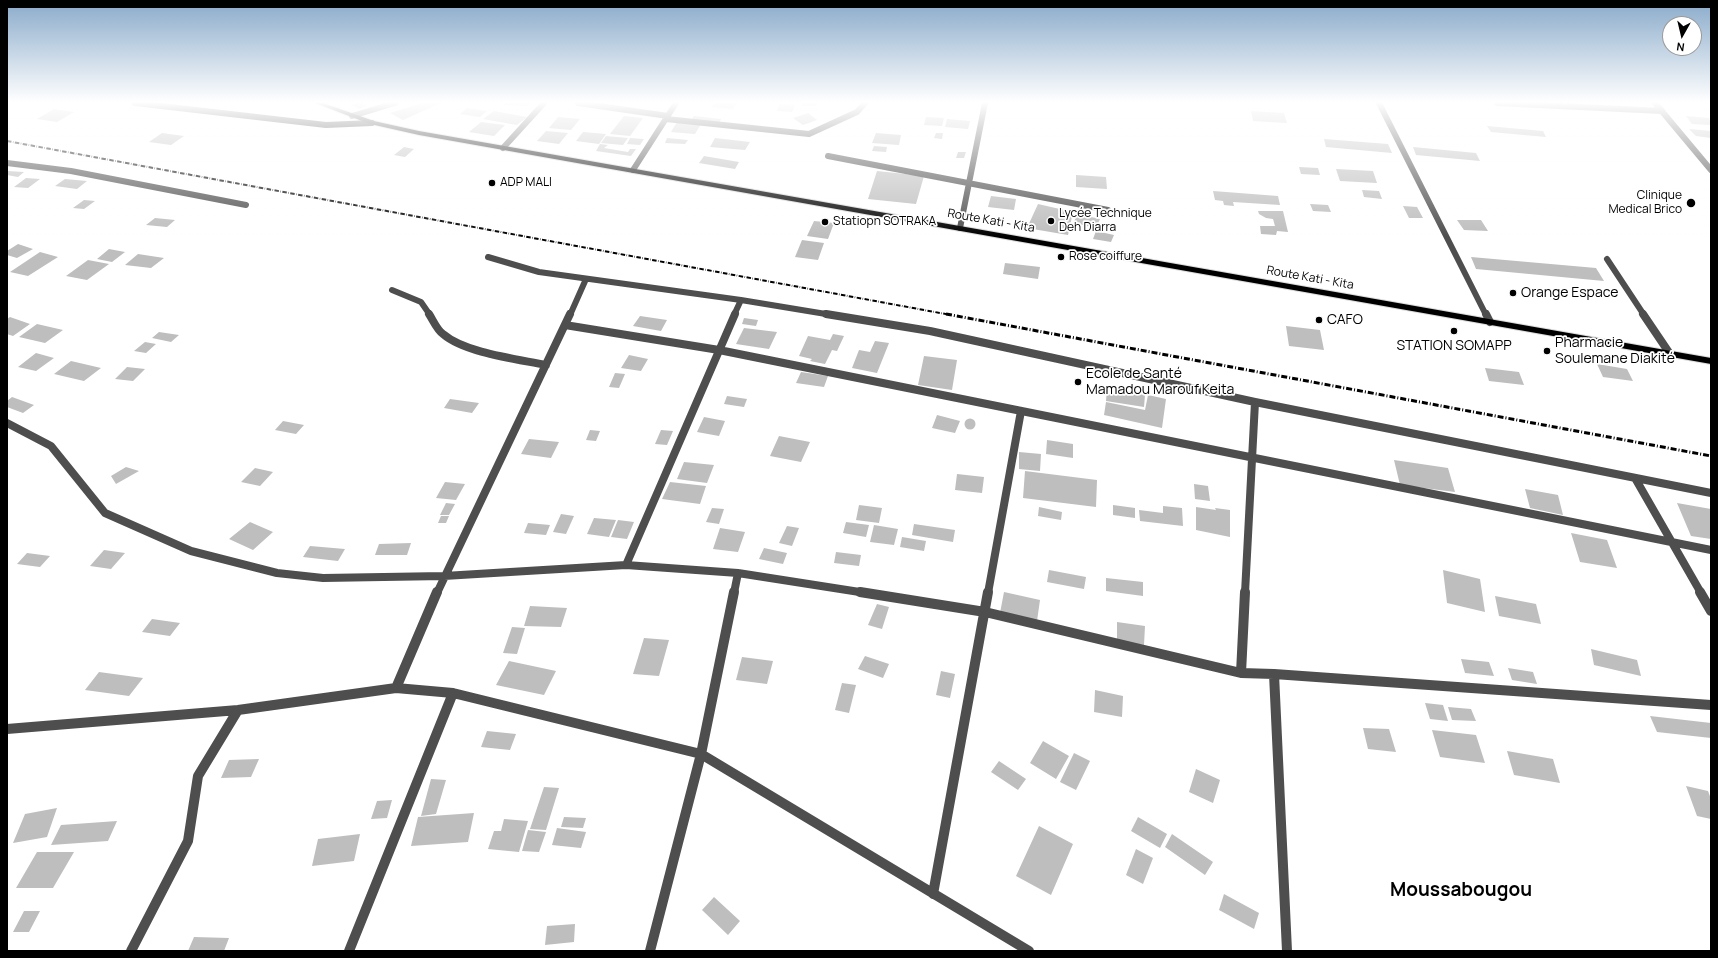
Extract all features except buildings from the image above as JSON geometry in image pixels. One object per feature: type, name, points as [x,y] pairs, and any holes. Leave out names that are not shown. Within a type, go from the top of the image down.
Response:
[{"type":"main road","name":"Route Kati - Kita","points":[[503,148],[1711,362]]},
{"type":"street","points":[[633,170],[647,148]]},
{"type":"street","points":[[960,228],[975,148]]},
{"type":"street","points":[[1402,148],[1490,322]]},
{"type":"street","points":[[1692,148],[1711,170]]},
{"type":"street","points":[[828,156],[1108,210]]},
{"type":"street","points":[[7,163],[71,171],[246,205]]},
{"type":"street","points":[[488,257],[539,272],[741,300],[930,331],[1255,402],[1711,493]]},
{"type":"street","points":[[1607,259],[1670,354]]},
{"type":"street","points":[[396,688],[444,576],[586,279]]},
{"type":"street","points":[[392,290],[421,302],[442,334],[461,345],[497,355],[546,365]]},
{"type":"street","points":[[626,565],[741,300]]},
{"type":"street","points":[[565,325],[719,350],[1711,550]]},
{"type":"street","points":[[1241,673],[1255,402]]},
{"type":"street","points":[[934,894],[1021,411]]},
{"type":"street","points":[[7,423],[51,446],[105,513],[191,551],[277,573],[323,578],[444,576],[626,565],[738,574],[985,612],[1241,673],[1274,674],[1711,705]]},
{"type":"street","points":[[1635,478],[1711,611]]},
{"type":"street","points":[[650,951],[702,754],[738,574]]},
{"type":"street","points":[[1274,674],[1287,951]]},
{"type":"street","points":[[7,729],[238,710],[396,688],[453,693],[702,754],[1029,951]]},
{"type":"street","points":[[349,951],[453,693]]},
{"type":"street","points":[[131,951],[188,841],[198,776],[238,710]]},
{"type":"railway","points":[[43,148],[951,315]]},
{"type":"railway","points":[[946,314],[1711,456]]},
{"type":"place","name":"ADP MALI","points":[[492,183]]},
{"type":"place","name":"Clinique Medical Brico","points":[[1691,203]]},
{"type":"place","name":"Lycée Technique Deh Diarra","points":[[1051,221]]},
{"type":"place","name":"Statiopn SOTRAKA","points":[[825,222]]},
{"type":"place","name":"Rose coiffure","points":[[1061,257]]},
{"type":"place","name":"Orange Espace","points":[[1513,293]]},
{"type":"place","name":"CAFO","points":[[1319,320]]},
{"type":"place","name":"STATION SOMAPP","points":[[1454,331]]},
{"type":"place","name":"Pharmacie Soulemane Diakité","points":[[1547,351]]},
{"type":"place","name":"Ecole de Santé Mamadou Marouf Keita","points":[[1078,382]]},
{"type":"district","name":"Moussabougou","points":[[1461,891]]}]
